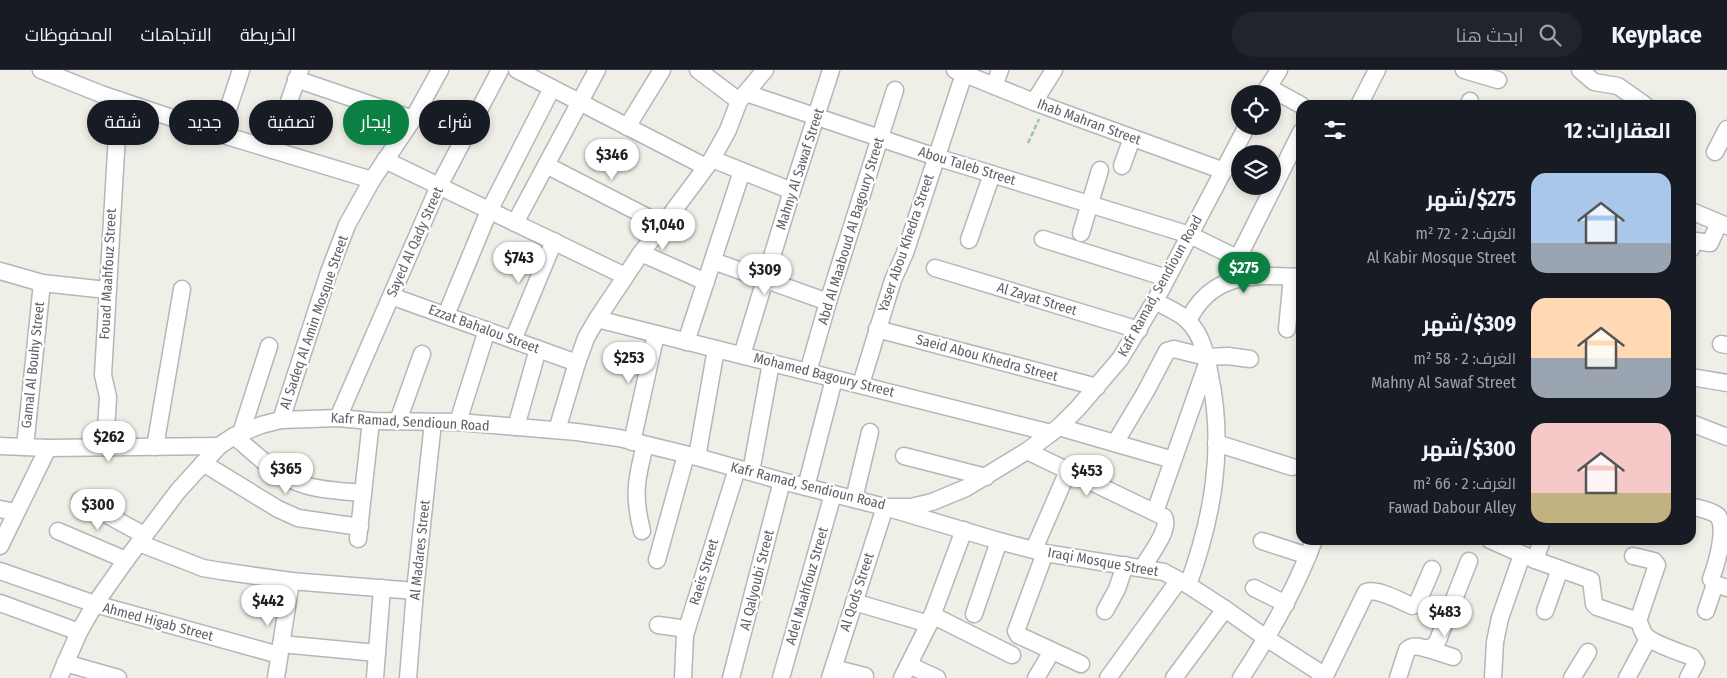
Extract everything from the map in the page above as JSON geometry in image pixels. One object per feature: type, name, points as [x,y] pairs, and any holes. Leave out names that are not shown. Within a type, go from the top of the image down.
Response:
[{"type":"street","points":[[41,70],[66,75],[119,100]]},
{"type":"street","points":[[231,100],[241,70]]},
{"type":"street","name":"Al Sadeq Al Amin Mosque Street","points":[[281,420],[329,272],[348,225],[372,180],[414,119],[440,70]]},
{"type":"street","name":"Sayed Al Qady Street","points":[[338,418],[439,186],[500,70]]},
{"type":"street","points":[[515,223],[597,70]]},
{"type":"street","points":[[627,126],[662,70]]},
{"type":"street","name":"Abou Taleb Street","points":[[698,70],[742,97],[816,117],[936,157],[1190,235],[1239,259]]},
{"type":"street","points":[[557,430],[586,338],[640,253],[709,163],[728,130],[742,97],[765,70]]},
{"type":"street","name":"Mahny Al Sawaf Street","points":[[742,355],[831,70]]},
{"type":"street","points":[[994,86],[1000,70]]},
{"type":"street","points":[[1040,104],[1054,70]]},
{"type":"street","points":[[1269,85],[1278,70]]},
{"type":"street","points":[[1364,100],[1377,70]]},
{"type":"street","points":[[1464,70],[1498,80]]},
{"type":"street","points":[[1580,70],[1594,82],[1618,86],[1638,100]]},
{"type":"street","points":[[525,72],[552,88],[627,126],[709,163],[742,171],[792,191]]},
{"type":"street","name":"Ihab Mahran Street","points":[[959,72],[1040,104],[1224,171]]},
{"type":"street","name":"Yaser Abou Khedra Street","points":[[861,384],[893,280],[908,246],[936,157],[959,72]]},
{"type":"street","points":[[272,150],[298,75],[414,119]]},
{"type":"street","points":[[446,315],[489,210],[552,88]]},
{"type":"street","name":"Abd Al Maaboud Al Bagoury Street","points":[[808,372],[828,302],[895,90]]},
{"type":"street","points":[[1281,97],[1296,104]]},
{"type":"street","points":[[1716,152],[1727,129]]},
{"type":"street","name":"Kafr Ramad, Sendioun Road","points":[[62,671],[79,632],[95,604],[178,491],[219,446],[237,435],[261,425],[281,420],[338,418],[458,422],[557,430],[639,443],[885,507],[911,507],[932,502],[966,488],[1027,451],[1055,430],[1097,387],[1120,359],[1155,301],[1242,135]]},
{"type":"street","points":[[1122,166],[1132,138]]},
{"type":"street","points":[[239,140],[372,180]]},
{"type":"street","points":[[1244,277],[1239,259],[1241,252],[1296,142]]},
{"type":"street","name":"Fouad Maahfouz Street","points":[[105,447],[108,398],[103,375],[116,145]]},
{"type":"street","points":[[385,160],[625,276]]},
{"type":"street","points":[[546,165],[663,225]]},
{"type":"street","points":[[1081,233],[1100,170]]},
{"type":"street","points":[[686,342],[742,171]]},
{"type":"street","points":[[969,240],[992,174]]},
{"type":"street","points":[[1696,213],[1723,225],[1710,243],[1696,240]]},
{"type":"street","points":[[1043,239],[1167,278]]},
{"type":"street","points":[[513,340],[554,241]]},
{"type":"street","points":[[640,253],[706,282]]},
{"type":"street","points":[[713,261],[828,302]]},
{"type":"street","name":"Al Zayat Street","points":[[935,268],[1138,330]]},
{"type":"street","points":[[0,272],[42,283],[107,290]]},
{"type":"street","points":[[1188,321],[1194,307],[1206,295],[1217,288],[1244,277],[1258,275],[1296,277]]},
{"type":"street","points":[[1287,329],[1296,282]]},
{"type":"street","name":"Gamal Al Bouhy Street","points":[[25,447],[42,283]]},
{"type":"street","points":[[155,447],[182,289]]},
{"type":"street","name":"Ezzat Bahalou Street","points":[[391,296],[577,363]]},
{"type":"street","points":[[1108,678],[1184,582],[1199,554],[1211,507],[1215,477],[1214,403],[1207,359],[1197,334],[1188,321],[1155,301]]},
{"type":"street","name":"Mohamed Bagoury Street","points":[[597,319],[834,379],[1115,443],[1173,460]]},
{"type":"street","name":"Saeid Abou Khedra Street","points":[[877,329],[1097,387]]},
{"type":"street","points":[[458,422],[487,330]]},
{"type":"street","points":[[642,531],[636,510],[635,488],[639,443],[656,334]]},
{"type":"street","points":[[268,346],[237,435],[276,471],[296,482],[316,488],[363,493]]},
{"type":"street","points":[[516,428],[538,349]]},
{"type":"street","points":[[657,560],[692,456],[716,349]]},
{"type":"street","points":[[1115,443],[1167,351],[1174,349],[1207,359],[1228,356],[1250,359]]},
{"type":"street","points":[[398,421],[422,354]]},
{"type":"street","points":[[1155,512],[1207,359]]},
{"type":"street","points":[[744,470],[771,363]]},
{"type":"street","points":[[1696,378],[1727,384],[1727,378]]},
{"type":"street","points":[[806,487],[834,379]]},
{"type":"street","points":[[203,463],[278,509],[298,518],[359,533],[370,420]]},
{"type":"street","name":"Al Madares Street","points":[[408,678],[433,422]]},
{"type":"street","points":[[1696,425],[1727,437]]},
{"type":"street","points":[[854,499],[870,432]]},
{"type":"street","points":[[1216,443],[1292,467]]},
{"type":"street","points":[[0,446],[48,448],[219,446]]},
{"type":"street","points":[[0,546],[48,448]]},
{"type":"street","points":[[1027,451],[1166,519],[1166,525],[1158,542],[1143,567]]},
{"type":"street","points":[[904,456],[986,476]]},
{"type":"street","name":"Raeis Street","points":[[683,678],[687,629],[744,470]]},
{"type":"street","points":[[1068,471],[1040,551],[1016,631],[1018,635],[1081,664]]},
{"type":"street","name":"Al Qalyoubi Street","points":[[732,678],[782,481]]},
{"type":"street","name":"Adel Maahfouz Street","points":[[781,678],[833,494]]},
{"type":"street","points":[[80,500],[142,539],[203,568],[290,581],[415,591]]},
{"type":"street","name":"Iraqi Mosque Street","points":[[885,507],[999,541],[1040,551],[1164,572],[1184,582],[1225,609],[1317,675]]},
{"type":"street","name":"Al Qods Street","points":[[831,673],[885,507]]},
{"type":"street","points":[[1696,508],[1718,515],[1726,526],[1724,544],[1712,579],[1721,586],[1706,611]]},
{"type":"street","points":[[0,509],[16,512]]},
{"type":"street","points":[[937,678],[905,672],[931,619],[964,530]]},
{"type":"street","points":[[58,531],[126,560]]},
{"type":"street","points":[[974,614],[999,541]]},
{"type":"street","points":[[1262,541],[1308,556]]},
{"type":"street","points":[[1241,678],[1286,604],[1312,545]]},
{"type":"street","points":[[1501,545],[1591,580],[1594,604],[1597,607],[1638,621],[1641,624],[1642,632],[1648,639],[1692,657],[1696,663],[1688,678]]},
{"type":"street","points":[[1493,678],[1495,642],[1500,618],[1529,557],[1538,545]]},
{"type":"street","points":[[1633,556],[1654,561],[1657,565],[1638,621]]},
{"type":"street","points":[[1428,649],[1435,645],[1438,640],[1469,561]]},
{"type":"street","points":[[1105,611],[1117,589],[1125,565]]},
{"type":"street","points":[[1317,675],[1366,592],[1371,590],[1378,592],[1412,606],[1417,604],[1432,569]]},
{"type":"street","points":[[1545,612],[1560,569]]},
{"type":"street","name":"Ahmed Higab Street","points":[[0,571],[95,604],[280,650],[377,653]]},
{"type":"street","points":[[276,678],[290,581]]},
{"type":"street","points":[[375,678],[382,588]]},
{"type":"street","points":[[1254,588],[1286,604]]},
{"type":"street","points":[[854,602],[931,619],[1012,655]]},
{"type":"street","points":[[0,603],[79,632]]},
{"type":"street","points":[[1174,678],[1225,609]]},
{"type":"street","points":[[658,624],[687,629]]},
{"type":"street","points":[[1627,678],[1648,639]]},
{"type":"street","points":[[1398,678],[1407,650],[1415,646],[1453,656]]},
{"type":"street","points":[[1036,678],[1052,651]]},
{"type":"street","points":[[1572,678],[1588,652]]},
{"type":"street","points":[[62,671],[118,678]]},
{"type":"street","points":[[831,673],[864,676]]},
{"type":"path","points":[[1028,143],[1040,104]]}]
